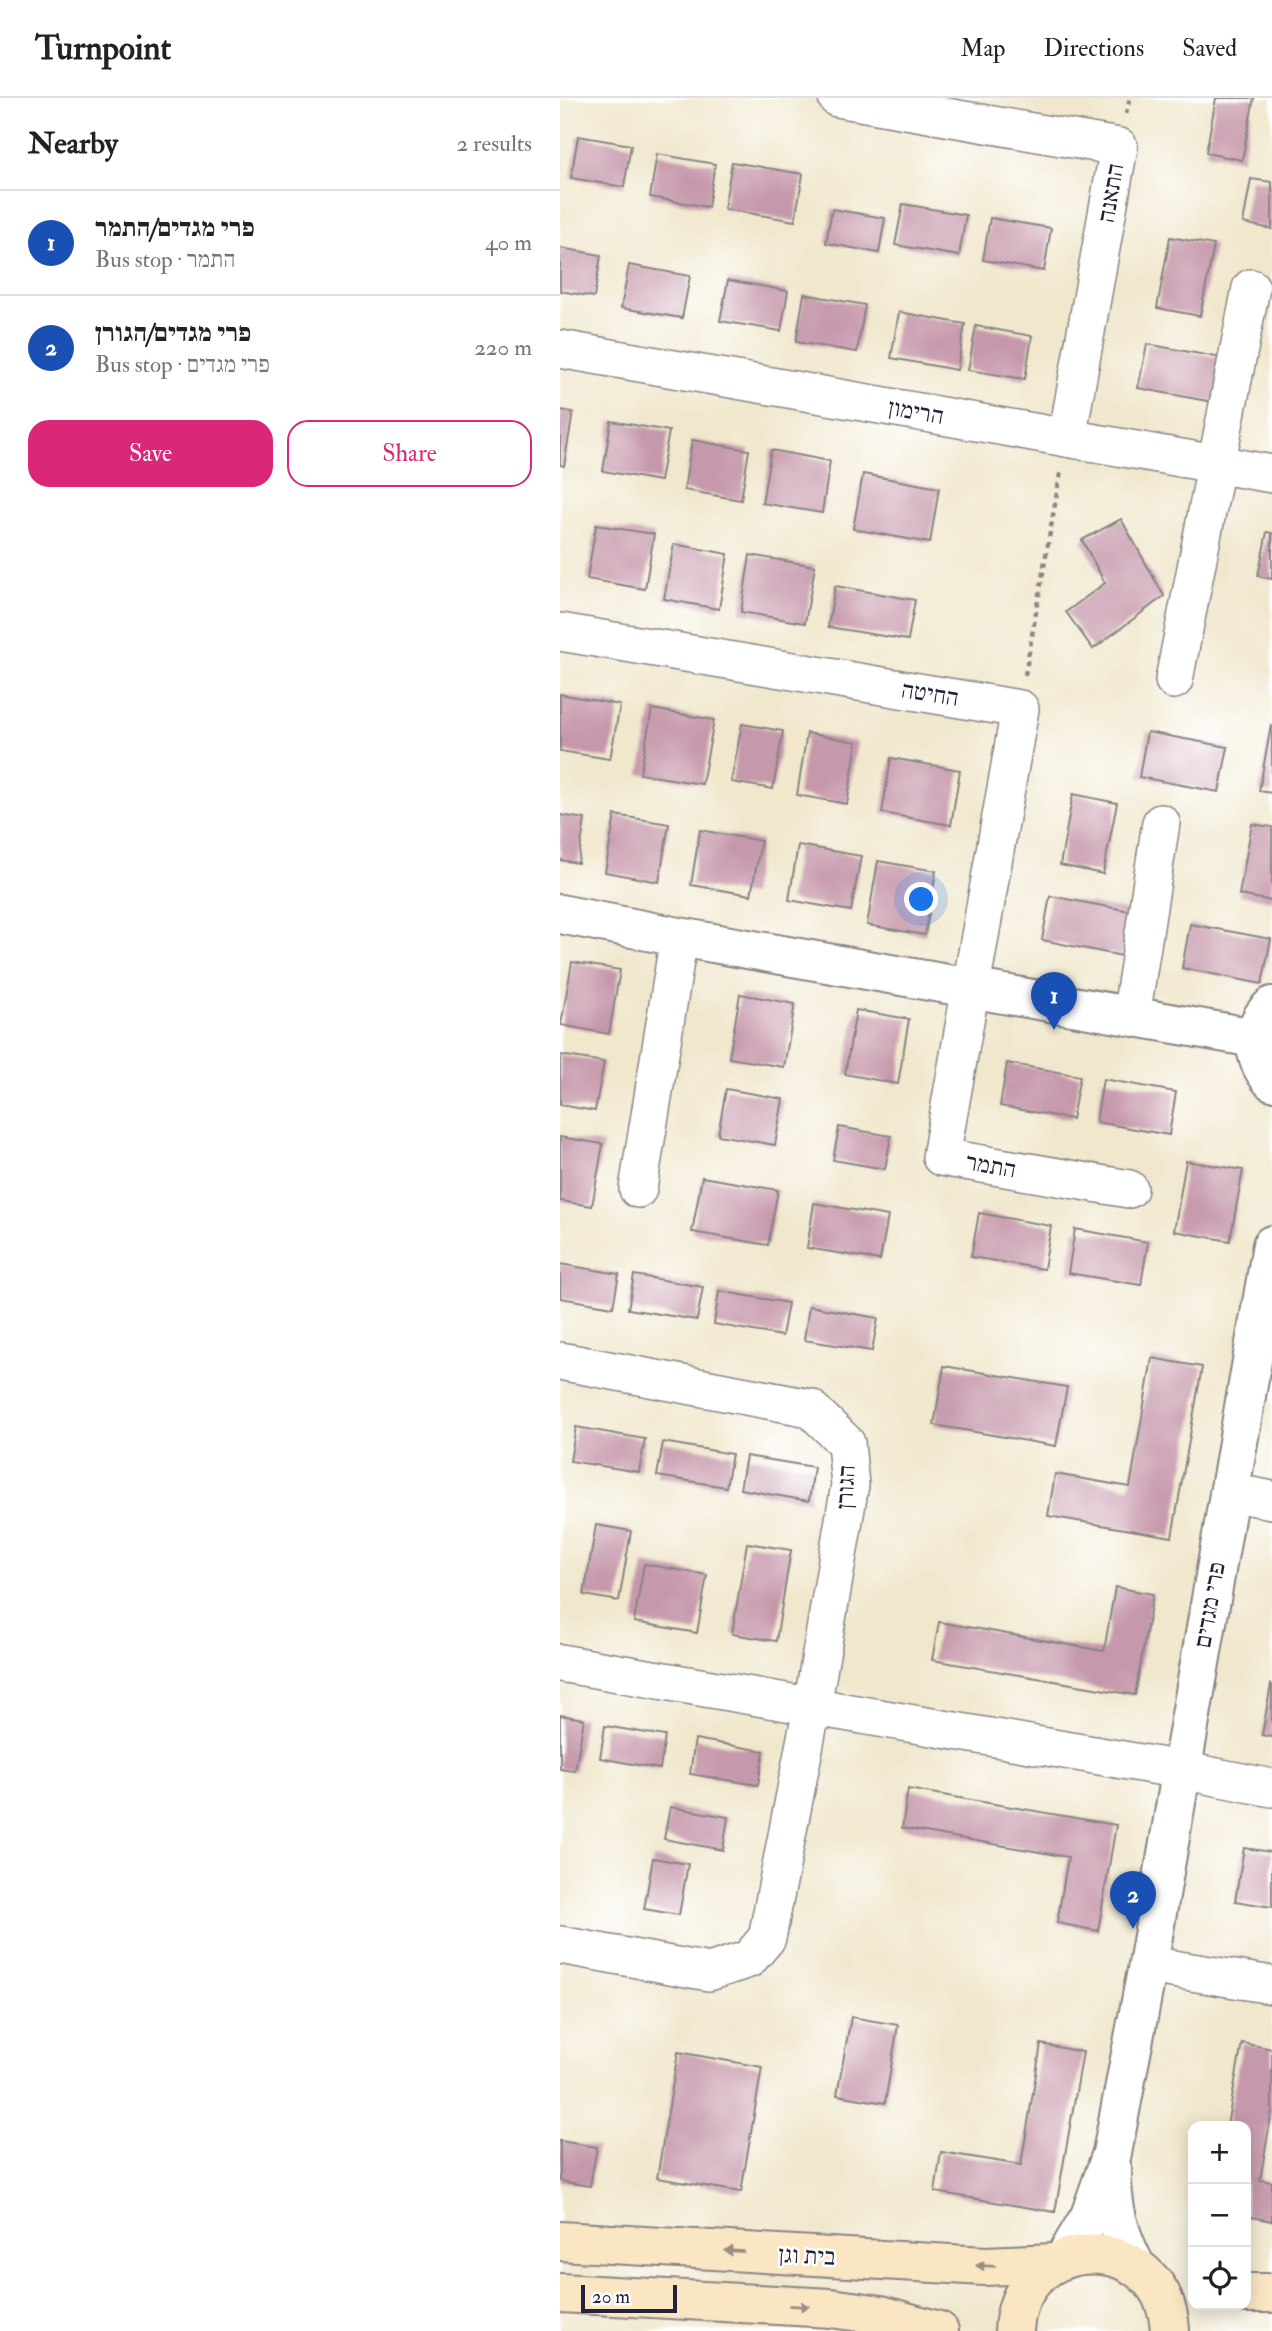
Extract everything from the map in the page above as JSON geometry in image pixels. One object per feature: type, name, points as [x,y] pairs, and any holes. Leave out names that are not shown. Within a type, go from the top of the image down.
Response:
[{"type":"main road","name":"בית וגן","points":[[560,2241],[985,2266],[1059,2261],[1077,2255],[1101,2254],[1125,2261],[1141,2271]]},
{"type":"main road","points":[[1014,2331],[1017,2309],[1027,2287],[1044,2270],[1059,2261]]},
{"type":"main road","points":[[1141,2271],[1188,2285]]},
{"type":"main road","points":[[1141,2271],[1166,2304],[1170,2331]]},
{"type":"main road","name":"בית וגן","points":[[560,2293],[831,2308],[905,2320],[939,2331]]},
{"type":"main road","points":[[1251,2293],[1272,2293]]},
{"type":"street","name":"התאנה","points":[[837,98],[1119,147],[1067,438]]},
{"type":"street","points":[[1174,680],[1251,288]]},
{"type":"street","name":"הרימון","points":[[560,349],[1272,474]]},
{"type":"street","name":"החיטה","points":[[560,632],[1020,709]]},
{"type":"street","points":[[970,988],[1020,709]]},
{"type":"street","points":[[1131,1017],[1161,822]]},
{"type":"street","points":[[560,914],[1131,1017],[1264,1022],[1256,1053],[1262,1068],[1272,1081]]},
{"type":"street","points":[[638,1189],[679,937]]},
{"type":"street","name":"התמר","points":[[970,988],[941,1157],[1129,1189]]},
{"type":"street","name":"פרי מגדים","points":[[1059,2261],[1090,2216],[1112,2153],[1148,1965],[1272,1245]]},
{"type":"street","name":"הגורן","points":[[560,1362],[810,1408],[846,1443],[850,1485],[812,1707],[767,1938],[750,1959],[709,1972],[560,1945]]},
{"type":"street","points":[[1229,1492],[1272,1500]]},
{"type":"street","points":[[560,1663],[1272,1788]]},
{"type":"street","points":[[1148,1965],[1272,1985]]},
{"type":"street","name":"פרי מגדים","points":[[1112,2153],[1115,2217],[1123,2244],[1141,2271]]},
{"type":"path","points":[[1020,709],[1067,438]]},
{"type":"building","points":[[1216,98],[1254,98],[1242,160],[1206,153]]},
{"type":"building","points":[[578,136],[631,145],[624,187],[571,178]]},
{"type":"building","points":[[657,154],[715,164],[708,207],[650,197]]},
{"type":"building","points":[[732,162],[803,174],[795,221],[724,209]]},
{"type":"building","points":[[1251,179],[1272,182],[1272,229],[1243,223]]},
{"type":"building","points":[[903,204],[966,215],[959,256],[895,245]]},
{"type":"building","points":[[832,209],[885,218],[879,253],[826,243]]},
{"type":"building","points":[[990,218],[1051,228],[1044,271],[983,260]]},
{"type":"building","points":[[1170,237],[1214,245],[1200,316],[1157,308]]},
{"type":"building","points":[[560,248],[601,255],[594,297],[560,291]]},
{"type":"building","points":[[629,265],[690,276],[682,318],[621,308]]},
{"type":"building","points":[[728,280],[788,291],[781,331],[720,321]]},
{"type":"building","points":[[804,294],[865,305],[857,352],[796,342]]},
{"type":"building","points":[[899,312],[965,324],[957,370],[891,358]]},
{"type":"building","points":[[976,326],[1032,336],[1025,379],[968,370]]},
{"type":"building","points":[[1147,344],[1227,359],[1218,403],[1138,388]]},
{"type":"building","points":[[560,410],[573,412],[564,466],[560,465]]},
{"type":"building","points":[[611,421],[669,431],[660,481],[603,471]]},
{"type":"building","points":[[692,440],[749,450],[741,500],[684,490]]},
{"type":"building","points":[[771,450],[830,461],[822,513],[762,503]]},
{"type":"building","points":[[863,474],[939,488],[930,543],[853,529]]},
{"type":"building","points":[[1121,519],[1164,596],[1093,649],[1066,612],[1105,583],[1082,540]]},
{"type":"building","points":[[596,525],[654,534],[645,589],[587,579]]},
{"type":"building","points":[[1267,532],[1272,533],[1272,579],[1258,576]]},
{"type":"building","points":[[674,544],[728,554],[719,609],[664,599]]},
{"type":"building","points":[[750,555],[815,566],[805,623],[741,612]]},
{"type":"building","points":[[835,586],[915,600],[908,640],[828,627]]},
{"type":"building","points":[[560,694],[620,705],[610,759],[560,751]]},
{"type":"building","points":[[652,709],[714,720],[702,784],[640,774]]},
{"type":"building","points":[[742,724],[783,731],[773,789],[731,782]]},
{"type":"building","points":[[1272,726],[1272,793],[1259,791]]},
{"type":"building","points":[[1147,732],[1228,747],[1219,792],[1139,777]]},
{"type":"building","points":[[807,733],[857,742],[847,804],[797,795]]},
{"type":"building","points":[[891,758],[960,770],[951,825],[882,813]]},
{"type":"building","points":[[1073,794],[1117,803],[1103,874],[1060,865]]},
{"type":"building","points":[[560,815],[585,819],[578,863],[560,860]]},
{"type":"building","points":[[615,815],[669,824],[659,882],[605,872]]},
{"type":"building","points":[[1252,824],[1272,827],[1272,901],[1239,895]]},
{"type":"building","points":[[700,830],[761,841],[751,895],[691,885]]},
{"type":"building","points":[[798,845],[861,856],[851,911],[789,900]]},
{"type":"building","points":[[878,861],[936,871],[925,935],[867,925]]},
{"type":"building","points":[[1050,896],[1130,911],[1122,956],[1042,940]]},
{"type":"building","points":[[1190,924],[1271,939],[1262,984],[1182,968]]},
{"type":"building","points":[[572,962],[620,970],[609,1034],[561,1025]]},
{"type":"building","points":[[740,994],[795,1004],[784,1067],[729,1058]]},
{"type":"building","points":[[856,1010],[909,1019],[898,1084],[845,1074]]},
{"type":"building","points":[[560,1055],[604,1062],[595,1111],[560,1105]]},
{"type":"building","points":[[1007,1063],[1080,1076],[1072,1119],[1000,1106]]},
{"type":"building","points":[[1103,1079],[1176,1092],[1169,1135],[1096,1122]]},
{"type":"building","points":[[726,1089],[783,1099],[775,1145],[718,1135]]},
{"type":"building","points":[[839,1127],[891,1136],[885,1169],[833,1160]]},
{"type":"building","points":[[560,1137],[603,1144],[592,1206],[560,1201]]},
{"type":"building","points":[[1186,1161],[1243,1170],[1230,1241],[1174,1231]]},
{"type":"building","points":[[702,1177],[778,1190],[768,1245],[692,1232]]},
{"type":"building","points":[[814,1203],[888,1216],[880,1260],[807,1248]]},
{"type":"building","points":[[979,1213],[1051,1226],[1044,1269],[971,1257]]},
{"type":"building","points":[[1075,1229],[1148,1242],[1141,1285],[1068,1273]]},
{"type":"building","points":[[560,1264],[619,1274],[613,1307],[560,1298]]},
{"type":"building","points":[[634,1275],[703,1287],[697,1320],[628,1309]]},
{"type":"building","points":[[719,1291],[788,1303],[782,1336],[714,1324]]},
{"type":"building","points":[[809,1306],[878,1318],[872,1351],[804,1340]]},
{"type":"building","points":[[1152,1358],[1202,1367],[1172,1537],[1048,1516],[1055,1474],[1130,1487]]},
{"type":"building","points":[[944,1366],[1067,1387],[1056,1446],[934,1425]]},
{"type":"building","points":[[576,1427],[645,1439],[639,1472],[570,1461]]},
{"type":"building","points":[[663,1442],[732,1454],[726,1487],[657,1476]]},
{"type":"building","points":[[746,1456],[814,1467],[809,1501],[740,1489]]},
{"type":"building","points":[[596,1525],[631,1531],[619,1601],[584,1595]]},
{"type":"building","points":[[747,1543],[791,1550],[776,1641],[732,1634]]},
{"type":"building","points":[[644,1564],[707,1575],[697,1633],[634,1622]]},
{"type":"building","points":[[1115,1587],[1153,1594],[1135,1695],[932,1660],[939,1622],[1104,1651]]},
{"type":"building","points":[[1272,1685],[1272,1737],[1262,1735]]},
{"type":"building","points":[[560,1715],[584,1719],[575,1771],[560,1769]]},
{"type":"building","points":[[605,1726],[665,1736],[660,1769],[600,1758]]},
{"type":"building","points":[[695,1739],[764,1751],[758,1785],[690,1774]]},
{"type":"building","points":[[908,1789],[1116,1825],[1098,1931],[1057,1923],[1068,1857],[902,1828]]},
{"type":"building","points":[[670,1807],[728,1817],[723,1850],[664,1839]]},
{"type":"building","points":[[1244,1848],[1272,1852],[1272,1907],[1235,1901]]},
{"type":"building","points":[[653,1858],[688,1864],[679,1915],[644,1909]]},
{"type":"building","points":[[851,2017],[898,2025],[885,2103],[837,2095]]},
{"type":"building","points":[[1242,2043],[1272,2049],[1272,2111],[1260,2180],[1272,2182],[1272,2221],[1251,2217],[1251,2121],[1228,2121]]},
{"type":"building","points":[[1041,2044],[1083,2052],[1055,2212],[935,2192],[941,2152],[1021,2165]]},
{"type":"building","points":[[678,2052],[762,2067],[741,2192],[657,2178]]},
{"type":"building","points":[[560,2141],[597,2147],[590,2186],[560,2181]]},
{"type":"place","name":"פרי מגדים/התמר","points":[[1054,1030]]},
{"type":"place","name":"פרי מגדים/הגורן","points":[[1133,1929]]}]
